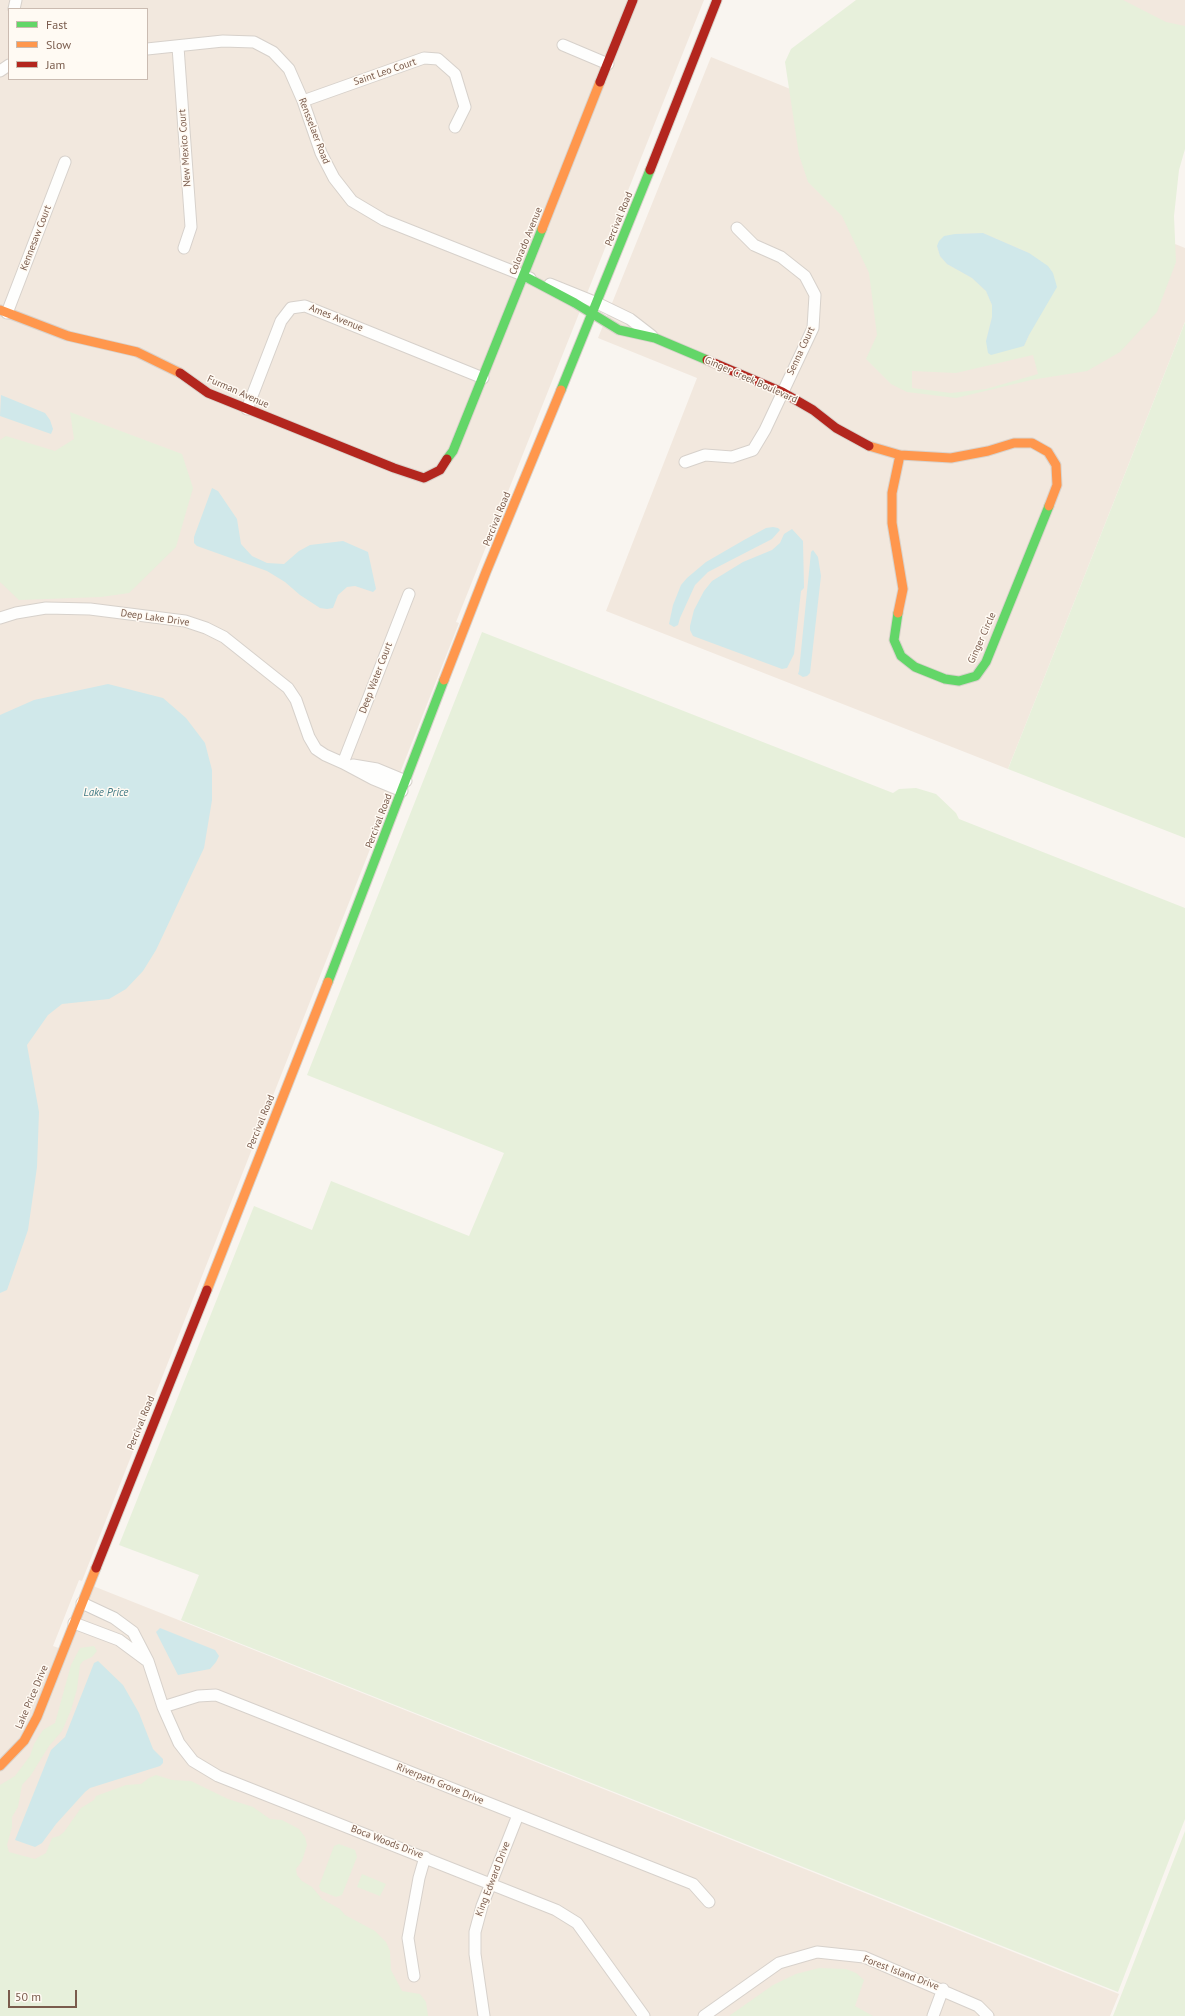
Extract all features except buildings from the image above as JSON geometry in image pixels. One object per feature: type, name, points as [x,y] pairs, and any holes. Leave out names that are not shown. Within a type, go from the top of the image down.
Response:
[{"type":"street","name":"Colorado Avenue","points":[[424,478],[440,470],[453,451],[633,0]]},
{"type":"street","name":"Percival Road","points":[[63,1650],[282,1100],[486,572],[597,303],[717,0]]},
{"type":"street","name":"Rensselaer Road","points":[[148,49],[178,47],[223,41],[254,42],[273,52],[289,69],[303,101],[321,153],[334,178],[352,201],[384,220],[524,276],[561,287],[597,303]]},
{"type":"street","points":[[563,45],[608,64]]},
{"type":"street","name":"New Mexico Court","points":[[178,47],[191,227],[184,248]]},
{"type":"street","name":"Saint Leo Court","points":[[303,101],[424,58],[438,59],[455,74],[465,107],[456,127]]},
{"type":"street","name":"Kennesaw Court","points":[[4,311],[65,162]]},
{"type":"street","name":"Senna Court","points":[[685,462],[705,455],[732,457],[753,450],[765,430],[813,328],[815,295],[805,276],[781,257],[754,245],[737,228]]},
{"type":"street","name":"Rensselaer Road","points":[[524,276],[575,303],[592,315]]},
{"type":"street","name":"Ginger Creek Boulevard","points":[[597,303],[630,319],[655,338]]},
{"type":"street","name":"Ames Avenue","points":[[247,409],[281,321],[291,308],[305,306],[483,378]]},
{"type":"street","name":"Furman Avenue","points":[[4,311],[68,336],[137,352],[174,369],[208,393],[394,468],[424,478]]},
{"type":"street","name":"Ginger Creek Boulevard","points":[[592,315],[619,330],[655,338],[782,392],[813,410],[836,428],[864,444],[900,454],[951,458],[988,451],[1014,443],[1032,443],[1048,452]]},
{"type":"street","name":"Ginger Circle","points":[[900,454],[892,493],[892,523],[903,589],[894,630],[894,640],[901,656],[915,667],[945,679],[959,681],[976,676],[986,662],[1057,485],[1056,465],[1048,452]]},
{"type":"street","name":"Deep Water Court","points":[[343,762],[409,594]]},
{"type":"street","name":"Deep Lake Drive","points":[[0,618],[16,613],[46,608],[90,609],[185,621],[206,628],[224,637],[288,688],[296,700],[309,737],[316,749],[325,755],[404,786]]},
{"type":"street","name":"Boca Woods Drive","points":[[82,1604],[114,1618],[133,1632],[148,1661],[163,1707],[180,1743],[193,1761],[218,1776],[556,1910],[577,1923],[644,2016]]},
{"type":"street","points":[[74,1623],[119,1640],[148,1661]]},
{"type":"street","name":"Lake Price Drive","points":[[0,1766],[24,1741],[37,1717],[63,1650]]},
{"type":"street","name":"Riverpath Grove Drive","points":[[163,1707],[198,1696],[216,1696],[692,1884],[709,1902]]},
{"type":"street","name":"King Edward Drive","points":[[484,2016],[475,1954],[475,1932],[482,1906],[518,1815]]},
{"type":"street","points":[[414,1976],[408,1938],[419,1878],[425,1857]]},
{"type":"street","name":"Forest Island Drive","points":[[704,2016],[779,1963],[817,1952],[864,1957],[943,1989],[978,2006],[988,2016]]},
{"type":"street","points":[[932,2016],[943,1989]]},
{"type":"shaded area","points":[[0,0],[704,0],[456,622],[459,623],[82,1581],[79,1580],[53,1646],[67,1651],[93,1586],[1119,1994],[1110,2016],[0,2016]]},
{"type":"shaded area","points":[[1057,0],[1185,0],[1185,51]]},
{"type":"shaded area","points":[[711,57],[1185,248],[1185,322],[1008,769],[606,611],[697,378],[598,338]]},
{"type":"green space","points":[[856,0],[1123,0],[1166,22],[1185,26],[1185,149],[1179,170],[1174,216],[1176,262],[1157,312],[1120,352],[1087,371],[1031,380],[956,398],[907,392],[891,384],[866,359],[877,335],[869,273],[842,216],[808,182],[799,155],[785,62],[791,49]],"holes":[[[983,233],[1029,253],[1029,335],[1024,346],[986,341],[992,317],[992,305],[986,291],[972,278],[947,264],[940,256],[937,246],[955,234]],[[1033,355],[1038,374],[986,389],[951,393],[912,388],[912,371],[956,373]]]},
{"type":"green space","points":[[1185,322],[1185,838],[1008,769]]},
{"type":"green space","points":[[70,412],[182,454],[193,488],[176,547],[129,593],[101,597],[19,600],[0,582],[0,440],[6,436],[55,451],[74,439]]},
{"type":"green space","points":[[482,632],[893,793],[899,789],[916,788],[936,794],[956,813],[959,819],[1185,908],[1185,1819],[1118,1992],[181,1620],[199,1575],[119,1545],[254,1206],[312,1230],[331,1181],[469,1236],[504,1153],[307,1075]]},
{"type":"green space","points":[[94,1646],[97,1651],[92,1657],[83,1661],[80,1665],[77,1689],[71,1710],[62,1731],[49,1746],[31,1775],[22,1785],[18,1807],[12,1817],[12,1827],[7,1845],[9,1852],[35,1859],[46,1853],[52,1838],[59,1836],[64,1832],[81,1808],[94,1800],[96,1796],[126,1785],[141,1784],[156,1775],[172,1780],[191,1781],[228,1799],[253,1807],[270,1819],[282,1820],[299,1829],[305,1837],[307,1845],[302,1861],[296,1869],[297,1875],[302,1881],[312,1887],[322,1899],[340,1909],[345,1915],[375,1931],[386,1942],[390,1951],[391,1970],[402,1991],[420,1994],[426,2002],[428,2016],[0,2016],[0,1785],[15,1776],[30,1756],[34,1744],[43,1730],[55,1723],[71,1665],[80,1648]]},
{"type":"green space","points":[[1185,1831],[1185,2016],[1113,2016]]},
{"type":"green space","points":[[339,1844],[355,1850],[357,1857],[342,1895],[336,1897],[321,1891],[319,1886],[334,1846]]},
{"type":"green space","points":[[362,1874],[386,1884],[380,1896],[357,1887]]},
{"type":"green space","points":[[819,1968],[846,1969],[856,1973],[864,1980],[855,2006],[873,2016],[729,2016],[773,1985],[796,1974]]},
{"type":"water","points":[[983,233],[1029,253],[1048,266],[1053,273],[1057,287],[1024,346],[991,355],[988,353],[986,341],[992,317],[992,305],[986,291],[972,278],[947,264],[940,256],[937,246],[939,241],[944,236]]},
{"type":"water","points":[[1,395],[45,413],[50,420],[53,429],[51,434],[0,416]]},
{"type":"water","points":[[212,488],[218,491],[237,519],[241,544],[252,556],[267,563],[284,564],[299,551],[310,545],[343,541],[368,552],[376,589],[373,592],[355,586],[347,587],[338,595],[333,608],[320,608],[300,595],[285,582],[267,571],[197,546],[194,543],[194,537]]},
{"type":"water","points":[[773,527],[780,530],[772,539],[708,572],[695,585],[678,625],[674,627],[669,624],[673,605],[681,585],[687,578],[706,562],[766,528]]},
{"type":"water","points":[[792,529],[803,541],[804,588],[801,591],[794,654],[787,668],[782,669],[693,636],[690,626],[694,610],[704,591],[712,581],[743,562],[772,550],[780,543],[784,534]]},
{"type":"water","points":[[813,550],[818,557],[821,576],[810,673],[803,677],[798,674],[811,552]]},
{"type":"water","name":"Lake Price","points":[[108,684],[163,698],[186,718],[205,743],[212,770],[212,800],[204,848],[156,950],[143,971],[126,989],[109,999],[62,1004],[48,1015],[27,1045],[39,1112],[37,1167],[28,1230],[7,1290],[0,1293],[0,715],[34,700]]},
{"type":"water","points":[[160,1628],[215,1650],[219,1656],[216,1662],[210,1669],[178,1675],[156,1632]]},
{"type":"water","points":[[98,1661],[123,1685],[139,1713],[153,1749],[163,1759],[163,1763],[160,1766],[90,1788],[56,1824],[42,1843],[35,1847],[15,1840],[51,1750],[65,1737],[94,1663]]},
{"type":"traffic: fast","points":[[561,390],[650,170]]},
{"type":"traffic: fast","points":[[447,459],[453,451],[542,229]]},
{"type":"traffic: fast","points":[[524,276],[575,303],[619,330],[655,338],[707,360]]},
{"type":"traffic: fast","points":[[898,613],[894,640],[901,656],[915,667],[945,679],[959,681],[976,676],[986,662],[1049,506]]},
{"type":"traffic: fast","points":[[328,982],[444,680]]},
{"type":"traffic: slow","points":[[542,229],[600,82]]},
{"type":"traffic: slow","points":[[0,310],[68,336],[137,352],[180,373]]},
{"type":"traffic: slow","points":[[444,680],[486,572],[561,390]]},
{"type":"traffic: slow","points":[[869,446],[900,455],[951,458],[988,451],[1014,443],[1032,443],[1048,452],[1056,465],[1057,485],[1049,506]]},
{"type":"traffic: slow","points":[[898,613],[903,589],[892,523],[892,493],[900,455]]},
{"type":"traffic: slow","points":[[207,1290],[328,982]]},
{"type":"traffic: slow","points":[[0,1766],[24,1741],[37,1717],[96,1568]]},
{"type":"traffic: jam","points":[[600,82],[633,0]]},
{"type":"traffic: jam","points":[[650,170],[717,0]]},
{"type":"traffic: jam","points":[[707,360],[782,392],[813,410],[836,428],[869,446]]},
{"type":"traffic: jam","points":[[180,373],[208,393],[394,468],[424,478],[440,470],[447,459]]},
{"type":"traffic: jam","points":[[96,1568],[207,1290]]}]
